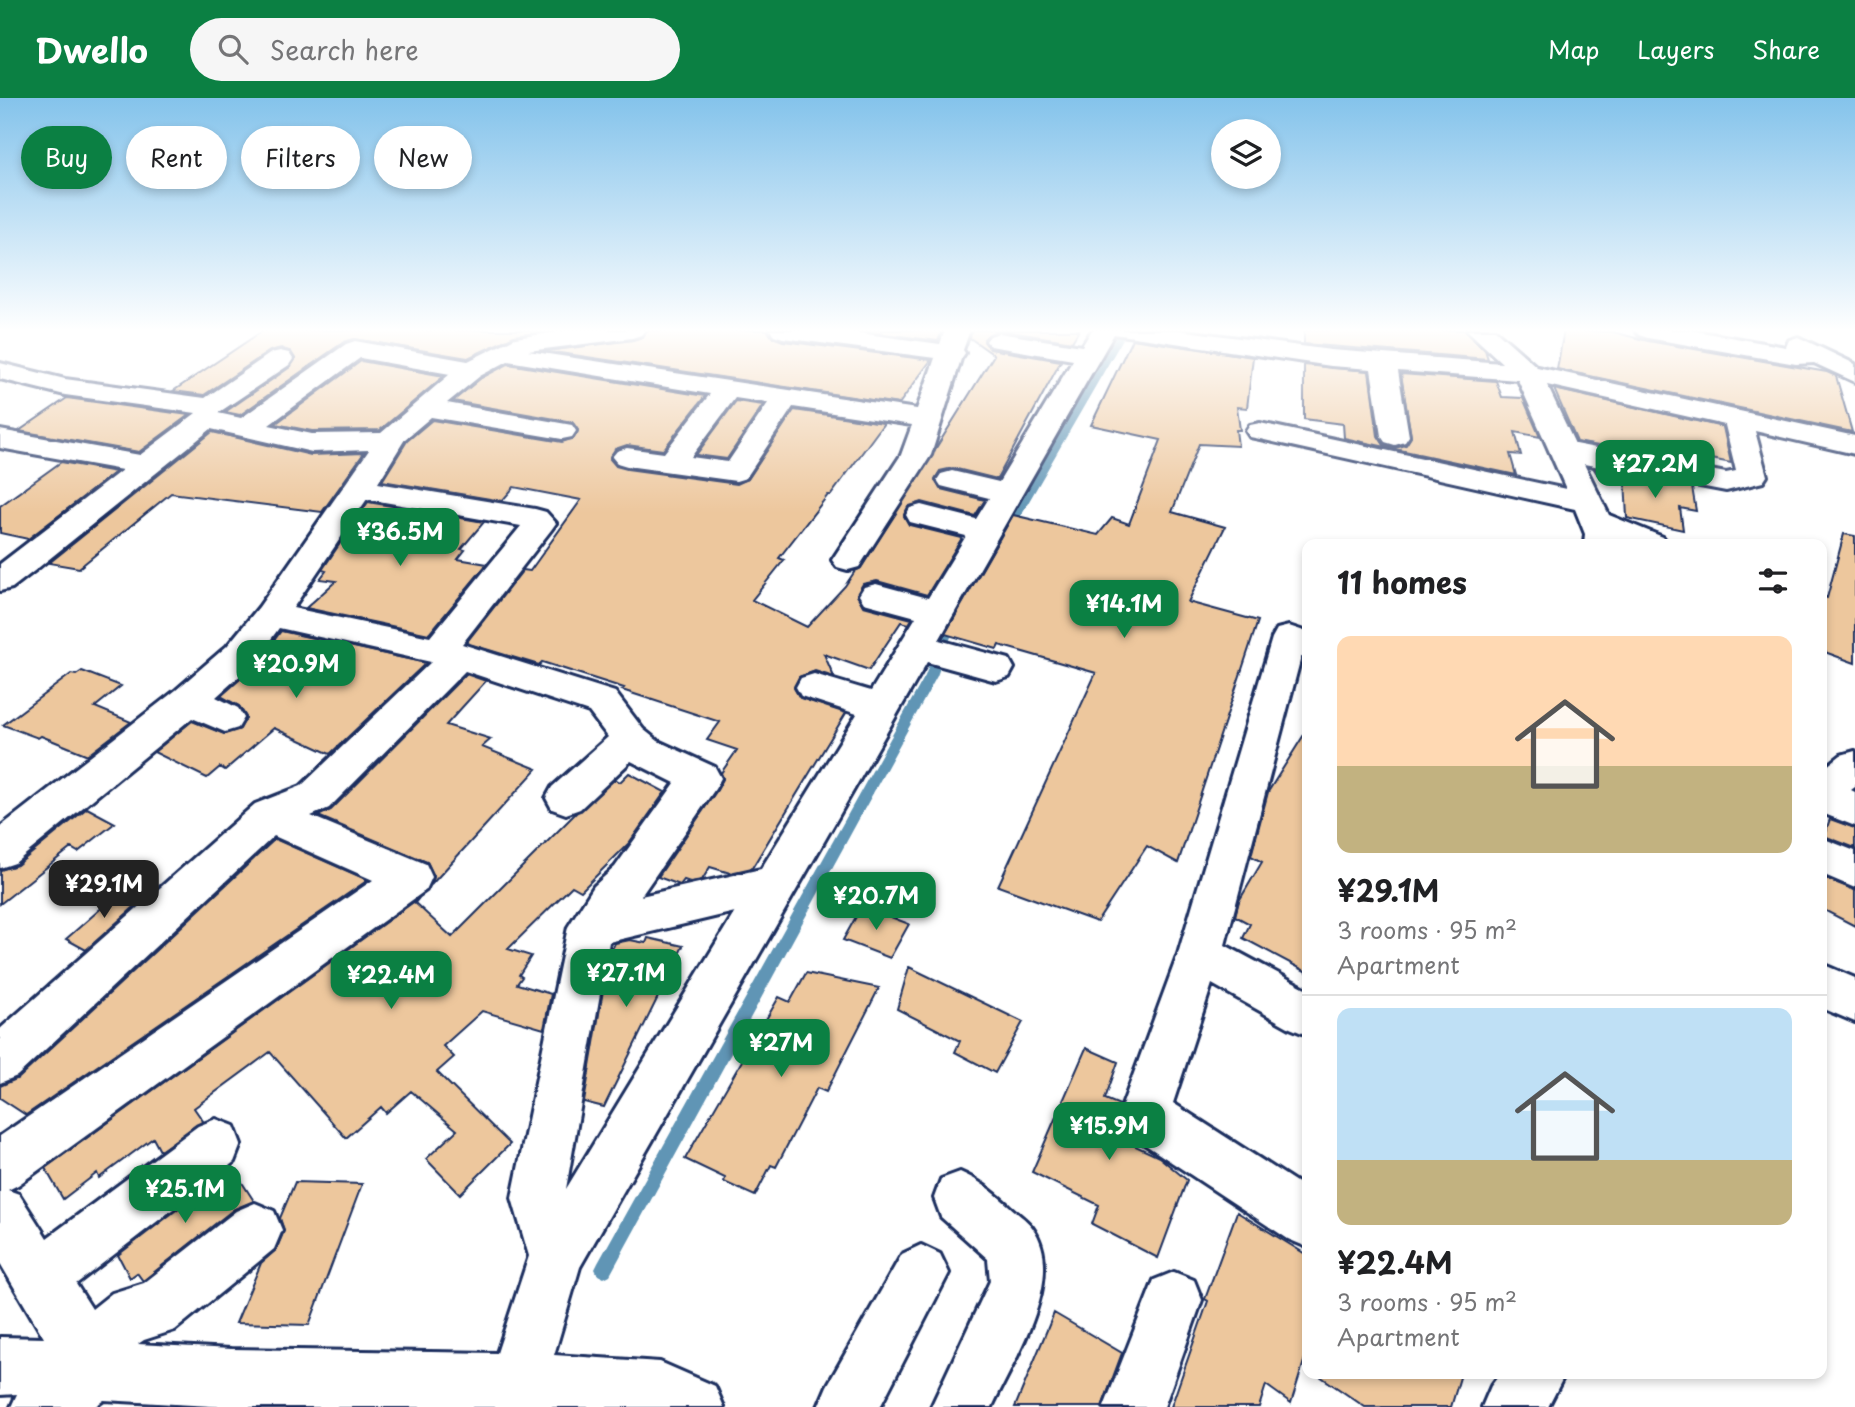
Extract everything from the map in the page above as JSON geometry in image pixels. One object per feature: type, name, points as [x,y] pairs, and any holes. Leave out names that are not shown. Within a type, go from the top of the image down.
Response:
[{"type":"street","points":[[87,391],[208,413],[246,428],[312,443],[389,441]]},
{"type":"street","points":[[0,580],[40,551],[237,391]]},
{"type":"street","points":[[246,428],[297,391]]},
{"type":"street","points":[[0,851],[189,700],[240,655],[359,489],[394,434],[445,391]]},
{"type":"street","points":[[656,407],[669,391]]},
{"type":"street","points":[[671,463],[726,391]]},
{"type":"street","points":[[743,391],[928,419]]},
{"type":"street","points":[[848,560],[916,455],[938,391]]},
{"type":"street","points":[[512,1394],[556,1256],[1068,391]]},
{"type":"street","points":[[1388,391],[1395,436]]},
{"type":"street","points":[[1536,391],[1595,523]]},
{"type":"street","points":[[1609,391],[1855,445]]},
{"type":"street","points":[[627,457],[736,472],[786,397]]},
{"type":"street","points":[[425,408],[562,431]]},
{"type":"street","points":[[1564,451],[1726,482],[1752,476],[1738,420]]},
{"type":"street","points":[[1260,431],[1312,435],[1638,539]]},
{"type":"street","points":[[0,439],[145,465]]},
{"type":"street","points":[[952,480],[1008,493]]},
{"type":"street","points":[[0,1060],[269,816],[316,796],[449,654],[540,523],[535,519],[359,489]]},
{"type":"street","points":[[921,515],[986,531]]},
{"type":"street","points":[[876,595],[938,611]]},
{"type":"street","points":[[271,615],[449,654],[602,702],[630,739],[644,751],[701,778],[630,880],[609,899],[590,927],[538,1198],[556,1256]]},
{"type":"street","points":[[1302,644],[1289,638],[1200,954],[1144,1114],[1302,1217]]},
{"type":"street","points":[[917,647],[996,668]]},
{"type":"street","points":[[814,687],[881,708]]},
{"type":"street","points":[[189,700],[225,718]]},
{"type":"street","points":[[566,798],[630,739]]},
{"type":"street","points":[[1827,789],[1855,766]]},
{"type":"street","points":[[1827,796],[1855,810]]},
{"type":"street","points":[[0,1167],[411,877],[269,816]]},
{"type":"street","points":[[1827,857],[1855,870]]},
{"type":"street","points":[[590,927],[777,884]]},
{"type":"street","points":[[1200,954],[1302,1010]]},
{"type":"street","points":[[1827,987],[1855,1001]]},
{"type":"street","points":[[40,1277],[216,1144]]},
{"type":"street","points":[[960,1198],[1013,1246],[1018,1281],[1004,1320],[961,1407]]},
{"type":"street","points":[[0,1213],[91,1361]]},
{"type":"street","points":[[41,1407],[91,1361],[132,1313],[155,1310],[255,1230]]},
{"type":"street","points":[[848,1407],[921,1273]]},
{"type":"street","points":[[1134,1407],[1174,1300]]},
{"type":"street","points":[[0,1366],[91,1361],[226,1392],[512,1394],[660,1391],[694,1407]]},
{"type":"street","points":[[1512,1407],[1532,1379]]},
{"type":"building","points":[[174,391],[210,391],[204,395]]},
{"type":"building","points":[[255,391],[274,391],[240,415],[225,412]]},
{"type":"building","points":[[320,391],[426,391],[380,430],[312,431],[275,424]]},
{"type":"building","points":[[465,391],[675,391],[705,396],[663,450],[627,445],[615,449],[610,459],[616,466],[627,469],[737,484],[748,479],[794,410],[884,423],[831,495],[828,495],[779,558],[784,560],[752,600],[807,627],[845,586],[855,571],[861,568],[971,391],[1045,391],[997,479],[953,468],[940,471],[935,479],[940,489],[985,500],[975,516],[922,502],[908,507],[904,516],[909,525],[962,538],[927,595],[877,581],[863,584],[857,594],[863,606],[912,619],[909,624],[901,622],[869,670],[824,654],[834,677],[815,671],[799,677],[794,688],[800,698],[846,713],[752,868],[730,873],[710,867],[702,880],[684,880],[680,885],[658,877],[717,790],[723,779],[721,773],[737,750],[707,740],[720,722],[542,662],[539,665],[466,643],[523,570],[530,571],[581,500],[514,487],[502,501],[382,481],[407,441],[432,420],[562,442],[574,438],[578,430],[572,422],[453,401]]},
{"type":"building","points":[[813,391],[908,391],[899,404]]},
{"type":"building","points":[[1107,391],[1249,391],[1247,408],[1237,407],[1240,430],[1236,430],[1238,446],[1199,444],[1172,512],[1225,527],[1188,602],[1258,621],[1178,863],[1147,846],[1097,922],[998,886],[1096,673],[999,645],[997,649],[945,634],[1013,515],[1098,535],[1112,518],[1129,524],[1161,440],[1091,425]]},
{"type":"building","points":[[1304,391],[1372,391],[1378,436],[1384,445],[1396,448],[1406,445],[1411,437],[1404,391],[1500,391],[1502,397],[1523,398],[1540,437],[1515,432],[1521,455],[1510,454],[1516,475],[1344,438],[1343,424],[1304,419]]},
{"type":"building","points":[[1555,391],[1723,427],[1731,463],[1711,459],[1712,466],[1689,463],[1577,442]]},
{"type":"building","points":[[1660,391],[1840,391],[1852,432]]},
{"type":"building","points":[[67,398],[189,415],[139,452],[19,431]]},
{"type":"building","points":[[736,401],[763,405],[727,459],[696,455]]},
{"type":"building","points":[[212,432],[311,455],[364,453],[322,512],[171,493],[79,568],[49,563]]},
{"type":"building","points":[[61,462],[116,472],[28,539],[0,533],[0,506]]},
{"type":"building","points":[[1594,469],[1692,487],[1696,511],[1680,508],[1683,530],[1627,518],[1625,478],[1598,475]]},
{"type":"building","points":[[368,502],[484,522],[461,549],[465,550],[458,559],[487,564],[429,634],[306,608],[336,581],[320,579],[326,571],[322,570]]},
{"type":"building","points":[[1844,534],[1855,536],[1855,663],[1827,653],[1827,598]]},
{"type":"building","points":[[281,631],[426,663],[330,754],[274,728],[225,770],[220,767],[207,778],[154,752],[192,721],[224,734],[240,729],[246,717],[239,706],[221,696],[255,666]]},
{"type":"building","points":[[82,671],[121,686],[95,707],[131,722],[88,755],[41,736],[38,738],[3,725],[71,674],[76,675]]},
{"type":"building","points":[[466,674],[486,681],[446,725],[491,739],[482,747],[537,769],[431,885],[434,876],[427,862],[318,816],[331,810]]},
{"type":"building","points":[[1302,738],[1302,969],[1243,938],[1250,924],[1235,916],[1239,901],[1262,862],[1251,856],[1268,792]]},
{"type":"building","points":[[629,773],[665,792],[629,843],[581,891],[572,886],[508,949],[531,956],[519,975],[522,977],[517,984],[551,994],[544,1029],[482,1011],[443,1046],[454,1057],[437,1072],[510,1144],[460,1194],[426,1159],[457,1130],[411,1091],[386,1113],[381,1107],[346,1138],[270,1052],[194,1108],[203,1121],[160,1151],[153,1138],[99,1178],[97,1173],[63,1199],[45,1168],[419,898],[415,903],[452,937],[576,813],[615,779],[620,782]]},
{"type":"building","points":[[87,808],[115,823],[78,852],[71,848],[0,904],[0,870],[17,865]]},
{"type":"building","points":[[1830,819],[1855,828],[1855,848],[1827,837]]},
{"type":"building","points":[[275,839],[368,880],[26,1115],[0,1098],[0,1086],[19,1078]]},
{"type":"building","points":[[1827,879],[1855,890],[1855,926],[1827,912]]},
{"type":"building","points":[[122,890],[142,900],[86,950],[66,939]]},
{"type":"building","points":[[862,906],[909,924],[890,958],[843,940]]},
{"type":"building","points":[[648,938],[683,946],[604,1107],[584,1102],[609,955],[615,943],[630,940],[646,943]]},
{"type":"building","points":[[909,967],[1023,1022],[995,1073],[955,1052],[960,1041],[897,1009]]},
{"type":"building","points":[[806,973],[879,988],[826,1092],[817,1088],[776,1167],[771,1165],[755,1196],[724,1182],[725,1178],[685,1159],[779,997],[790,1002]]},
{"type":"building","points":[[1086,1048],[1118,1062],[1105,1099],[1120,1105],[1110,1134],[1159,1157],[1187,1180],[1158,1258],[1092,1224],[1099,1205],[1032,1172]]},
{"type":"building","points":[[232,1167],[254,1201],[234,1209],[143,1281],[137,1273],[130,1278],[118,1255]]},
{"type":"building","points":[[295,1182],[362,1184],[309,1325],[236,1323],[261,1263],[276,1250],[284,1231],[280,1218]]},
{"type":"building","points":[[1237,1212],[1302,1252],[1302,1368],[1291,1403],[1266,1385],[1259,1407],[1171,1407],[1208,1301],[1205,1299]]},
{"type":"building","points":[[1054,1313],[1122,1353],[1102,1407],[1015,1407]]},
{"type":"building","points":[[1324,1379],[1459,1379],[1451,1407],[1365,1407]]},
{"type":"waterway","points":[[1008,529],[1088,391]]},
{"type":"waterway","points":[[604,1269],[931,676],[954,620]]}]
